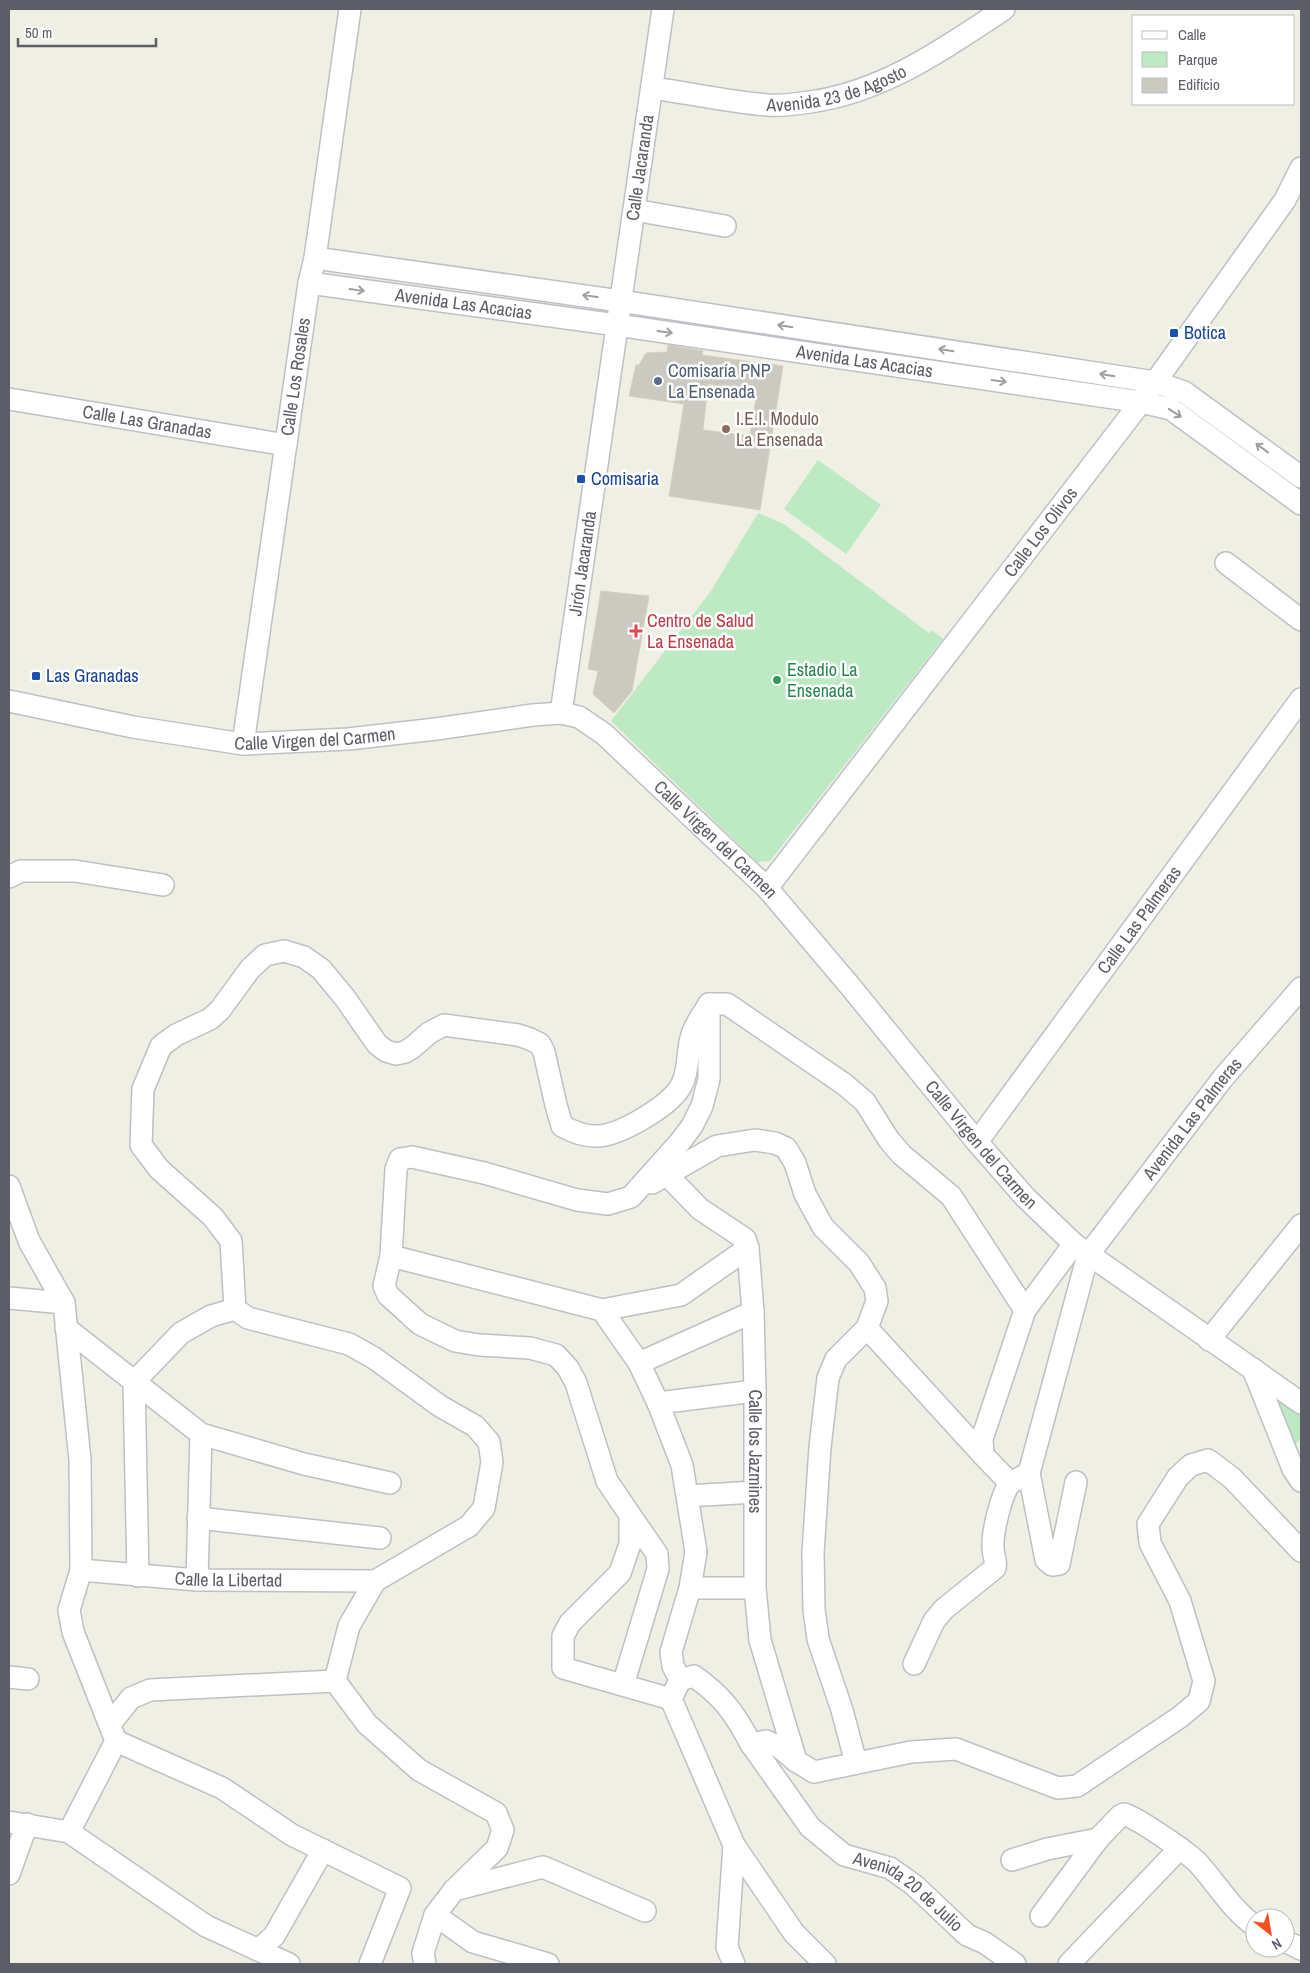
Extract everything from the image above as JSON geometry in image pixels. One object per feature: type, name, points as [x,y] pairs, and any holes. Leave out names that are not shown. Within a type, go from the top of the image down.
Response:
[{"type":"street","name":"Calle Los Rosales","points":[[243,744],[350,9]]},
{"type":"street","name":"Calle Jacaranda","points":[[617,325],[663,9]]},
{"type":"street","name":"Avenida 23 de Agosto","points":[[652,88],[770,105],[794,104],[845,96],[869,88],[923,62],[1004,9]]},
{"type":"street","name":"Calle Los Olivos","points":[[767,888],[1141,402],[1285,200],[1301,168]]},
{"type":"street","points":[[634,210],[725,226]]},
{"type":"street","name":"Avenida Las Acacias","points":[[315,258],[620,301],[1155,382],[1184,392],[1301,477]]},
{"type":"street","name":"Avenida Las Acacias","points":[[309,283],[617,325],[1141,402],[1171,409],[1301,504]]},
{"type":"street","name":"Jirón Jacaranda","points":[[561,713],[617,325]]},
{"type":"street","name":"Calle Las Granadas","points":[[9,399],[286,445]]},
{"type":"street","points":[[1226,562],[1301,620]]},
{"type":"street","name":"Calle Las Palmeras","points":[[977,1142],[1301,699]]},
{"type":"street","name":"Calle Virgen del Carmen","points":[[9,701],[133,727],[243,744],[348,739],[533,715],[561,713],[579,717],[604,734],[767,888],[850,986],[977,1142],[1025,1196],[1081,1249],[1301,1403]]},
{"type":"street","points":[[9,877],[21,871],[75,871],[163,885]]},
{"type":"street","points":[[235,1309],[231,1241],[213,1217],[169,1178],[149,1157],[141,1145],[143,1089],[160,1046],[210,1019],[220,1010],[250,969],[265,955],[284,951],[304,957],[321,970],[345,998],[377,1044],[386,1051],[396,1054],[405,1052],[428,1033],[444,1025],[518,1035],[540,1044],[544,1052],[562,1126],[577,1134],[600,1136],[649,1116],[666,1104],[682,1084],[690,1058],[690,1040],[695,1025],[709,1004]]},
{"type":"street","name":"Avenida Las Palmeras","points":[[983,1455],[982,1439],[1025,1310],[1081,1249],[1223,1078],[1301,988]]},
{"type":"street","points":[[630,1197],[680,1142],[692,1126],[702,1106],[709,1079],[709,1004]]},
{"type":"street","points":[[709,1004],[727,1004],[844,1084],[864,1102],[889,1140],[902,1155],[951,1196],[1025,1310]]},
{"type":"street","points":[[622,1685],[658,1568],[657,1554],[607,1481],[576,1383],[568,1368],[556,1355],[530,1348],[480,1345],[455,1341],[420,1324],[388,1295],[384,1286],[391,1256],[396,1169],[400,1160],[412,1157],[484,1173],[577,1200],[608,1204],[630,1197],[666,1174],[717,1146],[755,1140],[775,1143],[786,1148],[795,1163],[805,1194],[823,1228],[859,1263],[875,1288],[877,1300],[867,1328],[836,1359],[828,1378],[820,1447],[813,1553],[814,1609],[818,1639],[842,1710],[856,1763]]},
{"type":"street","points":[[391,1256],[602,1310],[681,1295],[748,1248],[745,1239],[700,1209],[666,1174]]},
{"type":"street","points":[[9,1186],[29,1242],[64,1302],[80,1460],[81,1570],[69,1610],[73,1632],[113,1732],[222,1788],[292,1835],[400,1888],[370,1964]]},
{"type":"street","points":[[1209,1340],[1301,1225]]},
{"type":"street","name":"Calle los Jazmines","points":[[748,1248],[753,1312],[755,1390],[755,1588],[760,1640],[796,1761]]},
{"type":"street","points":[[1076,1482],[1059,1564],[1052,1565],[1046,1560],[1029,1473],[1081,1249]]},
{"type":"street","points":[[9,1298],[64,1302]]},
{"type":"street","points":[[138,1576],[134,1382],[181,1333],[211,1316],[235,1309]]},
{"type":"street","points":[[235,1309],[248,1318],[349,1344],[374,1358],[440,1406],[475,1426],[489,1442],[492,1462],[484,1508],[469,1526],[374,1582],[349,1626],[336,1681],[367,1724],[419,1770],[496,1813],[503,1830],[497,1848],[454,1890],[435,1915],[423,1953],[425,1964]]},
{"type":"street","points":[[602,1310],[639,1363],[658,1403],[682,1466],[688,1496],[696,1552],[690,1588],[671,1652],[675,1690],[734,1845],[794,1933],[825,1964]]},
{"type":"street","points":[[639,1363],[753,1312]]},
{"type":"street","points":[[66,1328],[201,1434],[304,1464],[390,1483]]},
{"type":"street","points":[[867,1328],[1010,1483]]},
{"type":"street","points":[[1253,1368],[1298,1470]]},
{"type":"street","points":[[658,1403],[755,1390]]},
{"type":"street","points":[[197,1580],[201,1434]]},
{"type":"street","points":[[751,1744],[766,1741],[779,1747],[796,1761],[814,1772],[910,1752],[956,1749],[1058,1788],[1077,1786],[1180,1717],[1199,1701],[1204,1681],[1180,1601],[1150,1543],[1148,1524],[1178,1477],[1191,1465],[1208,1460],[1232,1478],[1301,1551]]},
{"type":"street","points":[[914,1664],[934,1622],[944,1609],[995,1568],[996,1564],[992,1549],[1001,1499],[1010,1483],[1029,1473]]},
{"type":"street","points":[[688,1496],[755,1492]]},
{"type":"street","points":[[630,1515],[630,1544],[620,1573],[570,1622],[563,1636],[563,1668],[622,1685],[675,1690]]},
{"type":"street","points":[[198,1518],[380,1538]]},
{"type":"street","name":"Calle la Libertad","points":[[81,1570],[197,1580],[374,1582]]},
{"type":"street","points":[[690,1588],[755,1588]]},
{"type":"street","name":"Avenida 20 de Julio","points":[[675,1690],[694,1676],[716,1692],[738,1719],[751,1744],[810,1827],[844,1855],[890,1868],[914,1885],[967,1935],[985,1943],[1015,1964]]},
{"type":"street","points":[[69,1832],[113,1732],[131,1698],[150,1690],[336,1681]]},
{"type":"street","points":[[1041,1916],[1098,1839],[1124,1814],[1180,1848],[1197,1862],[1245,1917]]},
{"type":"street","points":[[9,1874],[18,1823],[69,1832],[206,1926],[289,1964]]},
{"type":"street","points":[[1012,1860],[1047,1849],[1098,1839]]},
{"type":"street","points":[[734,1845],[727,1947],[734,1964]]},
{"type":"street","points":[[1069,1964],[1180,1848]]},
{"type":"street","points":[[258,1950],[274,1936],[323,1850]]},
{"type":"street","points":[[454,1890],[543,1867],[644,1911]]},
{"type":"street","points":[[435,1915],[473,1942],[548,1964]]},
{"type":"green space","points":[[818,460],[881,505],[846,554],[784,509]]},
{"type":"green space","name":"Estadio La Ensenada","points":[[758,513],[784,524],[929,633],[932,630],[943,639],[770,861],[757,862],[611,721],[711,591]]},
{"type":"green space","points":[[1272,1393],[1301,1410],[1301,1439],[1296,1444],[1293,1444]]},
{"type":"building","name":"I.E.I. Modulo La Ensenada","points":[[668,345],[703,351],[702,355],[783,366],[760,510],[669,496],[684,404],[629,396],[636,365],[639,365],[646,353],[667,352]],"holes":[[[708,384],[757,392],[750,436],[703,430]]]},
{"type":"building","points":[[601,591],[649,596],[632,691],[614,713],[593,694],[598,671],[588,669]]},
{"type":"place","name":"Botica","points":[[1174,333]]},
{"type":"place","name":"Comisaría PNP La Ensenada","points":[[658,381]]},
{"type":"place","name":"I.E.I. Modulo La Ensenada","points":[[726,429]]},
{"type":"place","name":"Comisaria","points":[[581,479]]},
{"type":"place","name":"Centro de Salud La Ensenada","points":[[636,631]]},
{"type":"place","name":"Las Granadas","points":[[36,676]]},
{"type":"place","name":"Estadio La Ensenada","points":[[777,680]]}]
